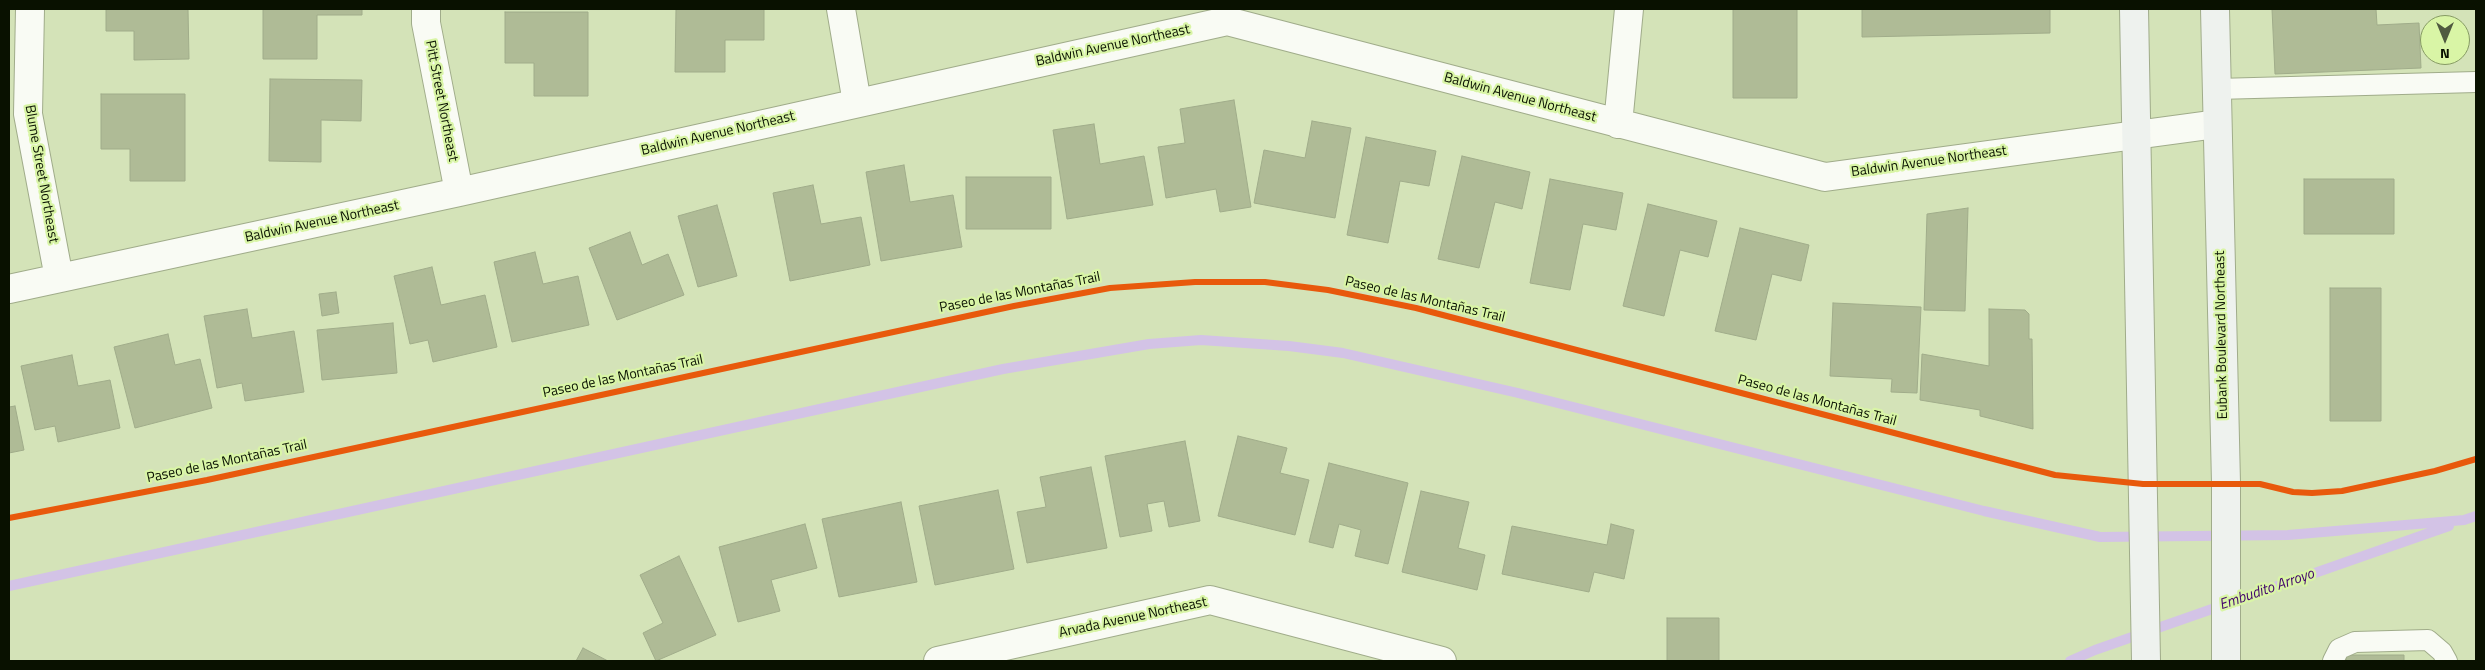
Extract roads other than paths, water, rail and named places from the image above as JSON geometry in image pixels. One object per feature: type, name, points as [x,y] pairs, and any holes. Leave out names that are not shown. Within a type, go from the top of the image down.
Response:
[{"type":"main road","points":[[2134,9],[2146,661]]},
{"type":"main road","name":"Eubank Boulevard Northeast","points":[[2215,9],[2226,500],[2226,652]]},
{"type":"street","name":"Blume Street Northeast","points":[[30,9],[28,114],[59,278]]},
{"type":"street","name":"Pitt Street Northeast","points":[[426,9],[426,23],[459,192]]},
{"type":"street","points":[[841,9],[857,102]]},
{"type":"street","points":[[1618,124],[1629,9]]},
{"type":"street","name":"Baldwin Avenue Northeast","points":[[9,289],[459,192],[857,102],[1227,15],[1618,124],[1824,177],[2135,133],[2217,124]]},
{"type":"street","name":"Arvada Avenue Northeast","points":[[938,661],[1210,600],[1442,661]]},
{"type":"lane","points":[[2217,89],[2476,82]]},
{"type":"lane","points":[[2334,661],[2339,649],[2355,642],[2428,640],[2442,652],[2447,661]]},
{"type":"waterway","points":[[9,586],[1003,369],[1149,344],[1201,340],[1289,346],[1343,353],[1518,393],[1984,511],[2100,537],[2288,535],[2464,520],[2476,516]]},
{"type":"waterway","name":"Embudito Arroyo","points":[[2070,661],[2095,650],[2449,526]]}]
